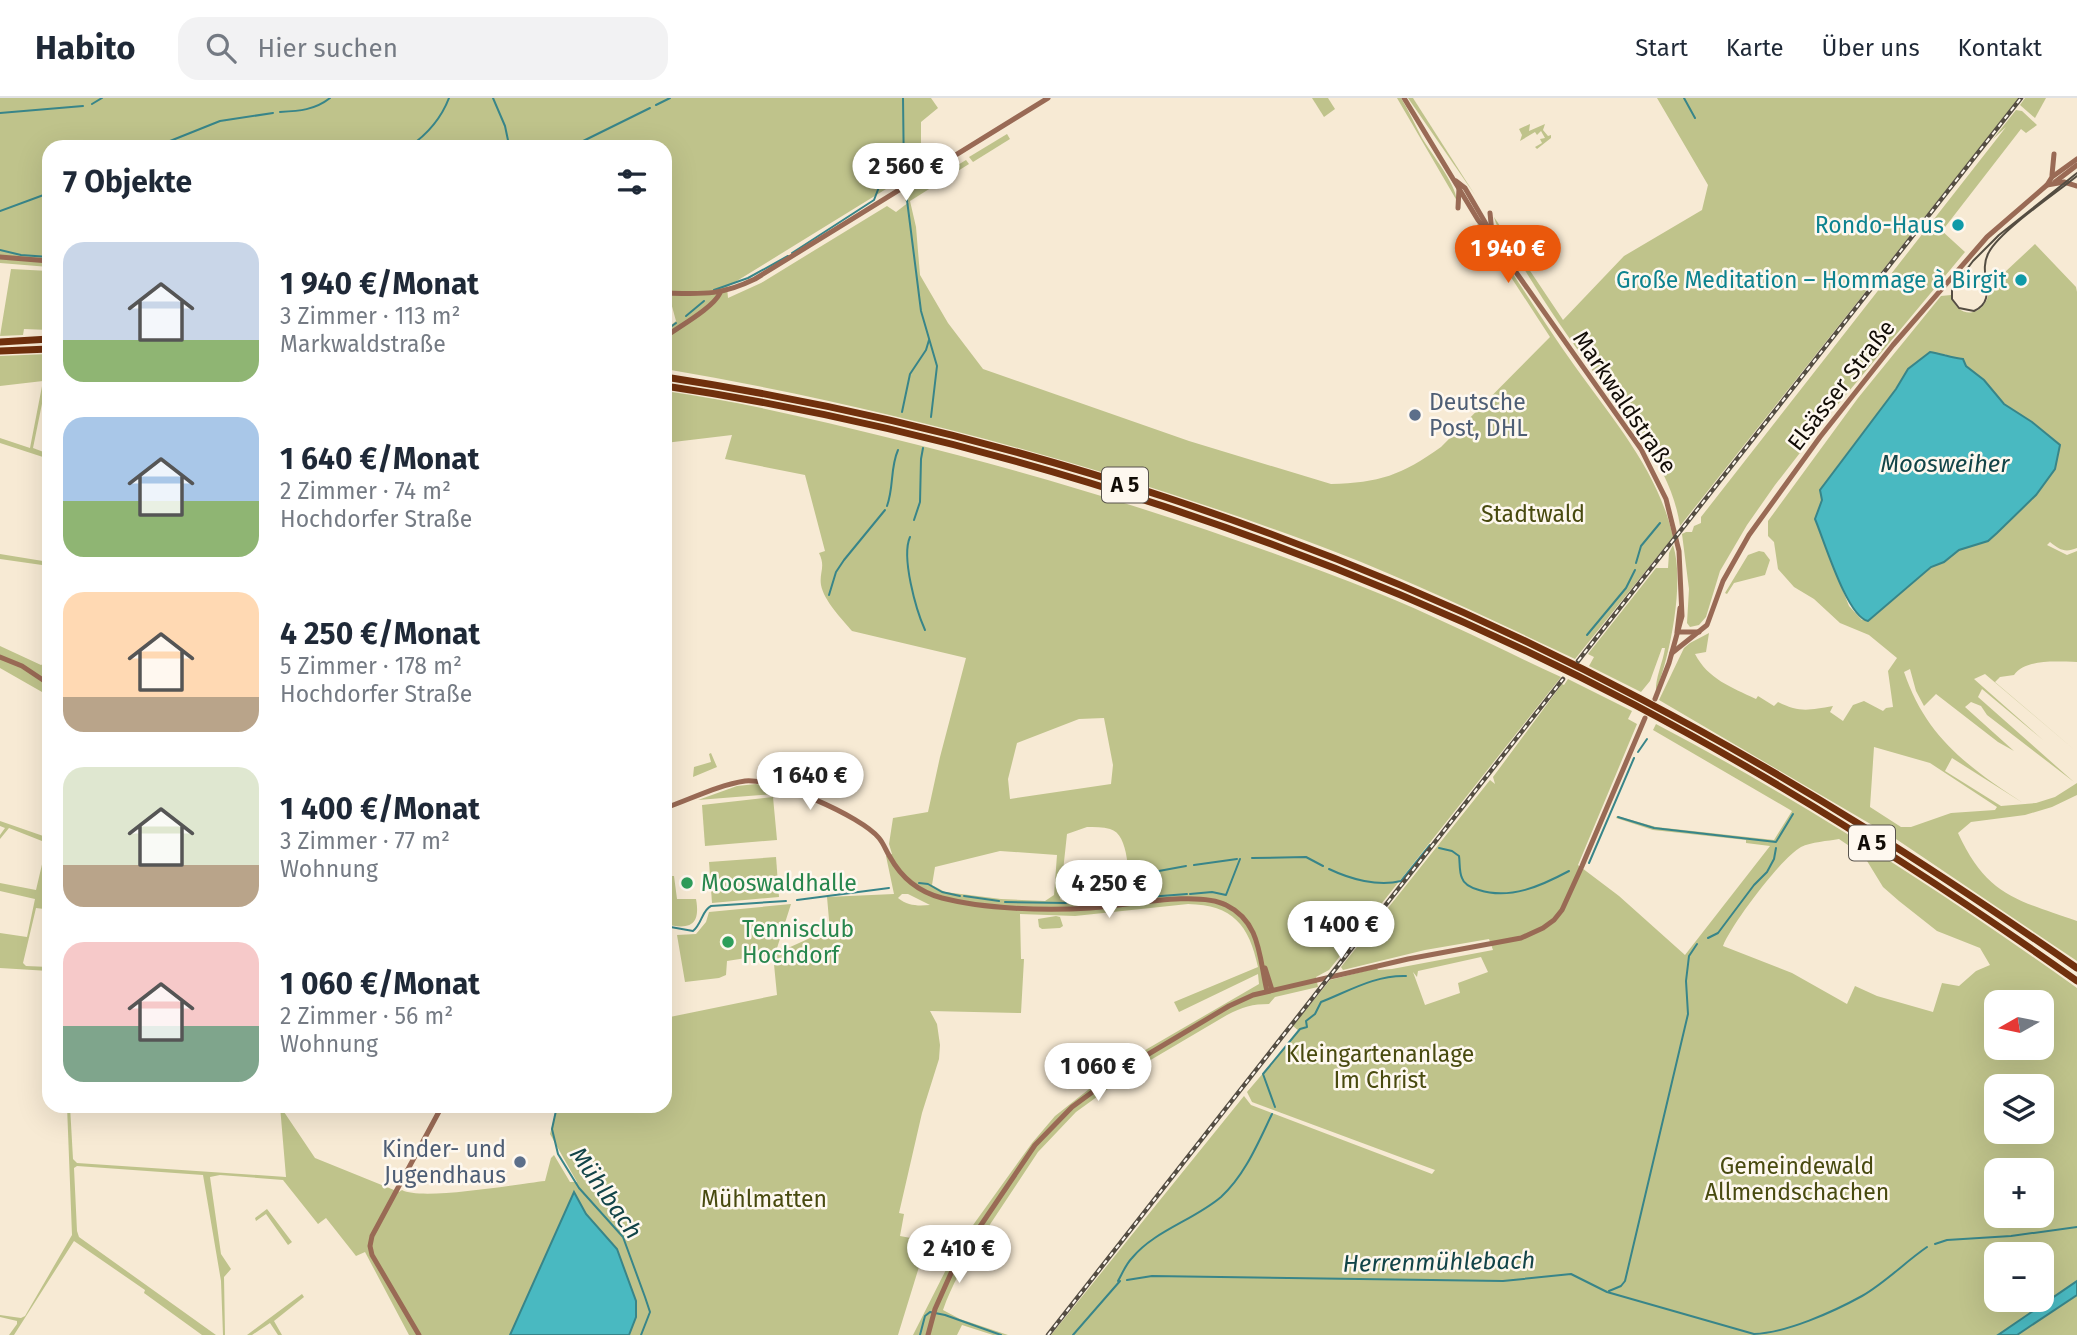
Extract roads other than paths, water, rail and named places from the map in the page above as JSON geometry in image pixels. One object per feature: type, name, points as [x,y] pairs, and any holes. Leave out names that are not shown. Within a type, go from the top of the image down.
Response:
[{"type":"highway","points":[[0,342],[42,339]]},
{"type":"highway","points":[[0,351],[42,349]]},
{"type":"highway","name":"A 5","points":[[672,378],[845,410],[985,444],[1211,513],[1386,580],[1584,669],[1663,710],[1909,855],[2077,968]]},
{"type":"highway","name":"A 5","points":[[672,387],[844,420],[983,453],[1132,497],[1382,588],[1559,667],[1659,718],[1910,867],[2077,981]]},
{"type":"main road","points":[[672,293],[720,293],[755,279],[1048,98]]},
{"type":"main road","name":"Markwaldstraße","points":[[1404,98],[1481,225],[1493,236]]},
{"type":"main road","points":[[2054,154],[2051,182],[2077,186]]},
{"type":"main road","name":"Elsässer Straße","points":[[1672,653],[1711,619],[1723,581],[1745,542],[1834,420],[1893,345],[2001,222],[2071,167],[2077,159]]},
{"type":"main road","name":"Markwaldstraße","points":[[1456,181],[1465,188],[1547,318],[1641,449],[1660,483],[1673,519],[1679,551],[1682,617],[1681,627],[1655,699]]},
{"type":"main road","points":[[1458,208],[1459,189]]},
{"type":"main road","points":[[1490,213],[1493,236]]},
{"type":"main road","points":[[0,257],[42,260]]},
{"type":"main road","points":[[672,332],[709,305],[720,293]]},
{"type":"main road","points":[[709,305],[712,294]]},
{"type":"main road","points":[[1677,632],[1699,632]]},
{"type":"main road","points":[[1677,632],[1683,637],[1691,638]]},
{"type":"main road","points":[[0,657],[22,666],[42,679]]},
{"type":"main road","points":[[928,1335],[934,1312],[956,1262],[1035,1145],[1089,1093],[1125,1068],[1229,1006],[1270,990],[1426,955],[1490,945],[1543,928],[1562,910],[1645,718]]},
{"type":"main road","points":[[672,806],[738,783],[766,782],[822,803],[872,831],[881,840],[906,879],[921,890],[975,904],[1068,909],[1133,905],[1181,898],[1217,901],[1240,914],[1249,925],[1258,941],[1270,990]]},
{"type":"main road","points":[[1263,965],[1269,976],[1282,988]]},
{"type":"main road","points":[[1269,976],[1270,990]]},
{"type":"main road","points":[[419,1335],[371,1251],[372,1236],[438,1113]]},
{"type":"water","name":"Moosweiher","points":[[1930,352],[1963,359],[1966,366],[1984,380],[2004,404],[2060,445],[2055,469],[2036,495],[1988,541],[1959,550],[1944,562],[1931,567],[1868,621],[1860,616],[1844,593],[1815,519],[1822,500],[1820,490],[1908,369]]},
{"type":"water","points":[[574,1192],[586,1214],[617,1249],[636,1301],[636,1317],[629,1335],[510,1335]]},
{"type":"water","points":[[2077,1281],[2077,1295],[2054,1310],[2054,1297]]},
{"type":"water","points":[[2032,1312],[2052,1312],[2017,1335],[1998,1335]]},
{"type":"waterway","points":[[92,104],[102,98]]},
{"type":"waterway","points":[[280,112],[313,107],[330,98]]},
{"type":"waterway","points":[[418,140],[433,126],[449,98]]},
{"type":"waterway","points":[[493,98],[508,140]]},
{"type":"waterway","points":[[656,105],[670,98]]},
{"type":"waterway","points":[[903,98],[904,179]]},
{"type":"waterway","points":[[1684,98],[1695,118]]},
{"type":"waterway","points":[[0,113],[83,106]]},
{"type":"waterway","points":[[585,140],[650,108]]},
{"type":"waterway","points":[[172,140],[220,121],[273,113]]},
{"type":"waterway","points":[[792,253],[874,200],[879,187]]},
{"type":"waterway","points":[[0,211],[42,196]]},
{"type":"waterway","points":[[907,200],[921,311],[937,366],[931,417]]},
{"type":"waterway","points":[[0,250],[42,256]]},
{"type":"waterway","points":[[714,290],[748,278],[788,256]]},
{"type":"waterway","points":[[686,316],[704,301]]},
{"type":"waterway","points":[[672,326],[676,323]]},
{"type":"waterway","points":[[902,412],[910,374],[926,350],[929,340]]},
{"type":"waterway","points":[[914,520],[920,502],[923,448]]},
{"type":"waterway","points":[[887,506],[898,450]]},
{"type":"waterway","points":[[829,595],[836,572],[885,510]]},
{"type":"waterway","points":[[1636,563],[1641,546],[1660,523]]},
{"type":"waterway","points":[[910,537],[908,570],[925,630]]},
{"type":"waterway","points":[[1587,635],[1626,588],[1635,570]]},
{"type":"waterway","points":[[1638,752],[1647,739]]},
{"type":"waterway","points":[[1589,863],[1634,758]]},
{"type":"waterway","points":[[1618,817],[1654,828],[1776,842],[1793,814]]},
{"type":"waterway","points":[[1329,869],[1364,881],[1401,881],[1430,845]]},
{"type":"waterway","points":[[1439,848],[1459,856],[1461,876],[1466,884],[1491,893],[1525,890],[1569,871]]},
{"type":"waterway","points":[[1708,938],[1718,933],[1767,872],[1776,848]]},
{"type":"waterway","points":[[1252,858],[1306,857],[1323,866]]},
{"type":"waterway","points":[[1194,865],[1237,859]]},
{"type":"waterway","points":[[1190,894],[1212,892],[1226,895],[1240,859]]},
{"type":"waterway","points":[[1139,897],[1137,875],[1186,866]]},
{"type":"waterway","points":[[919,883],[960,896]]},
{"type":"waterway","points":[[797,900],[889,888]]},
{"type":"waterway","points":[[1070,903],[1187,894]]},
{"type":"waterway","points":[[964,896],[999,901]]},
{"type":"waterway","points":[[672,927],[693,931],[711,906],[786,901]]},
{"type":"waterway","points":[[1005,902],[1066,903]]},
{"type":"waterway","points":[[1609,1291],[1621,1286],[1625,1281],[1688,1014],[1686,981],[1689,956],[1697,944]]},
{"type":"waterway","points":[[1275,1107],[1263,1074],[1300,1029],[1307,1027],[1306,1021],[1315,1014],[1321,1002],[1373,981],[1406,976]]},
{"type":"waterway","name":"Mühlbach","points":[[555,1113],[552,1129],[558,1154],[579,1188],[623,1237],[650,1312],[641,1335]]},
{"type":"waterway","points":[[1118,1281],[1128,1263],[1151,1240],[1210,1205],[1230,1188],[1250,1158],[1272,1114]]},
{"type":"waterway","name":"Herrenmühlebach","points":[[1935,1244],[1947,1240],[2011,1236],[2077,1227]]},
{"type":"waterway","name":"Herrenmühlebach","points":[[1127,1280],[1152,1276],[1503,1281],[1571,1274],[1607,1292],[1754,1334],[1795,1326],[1862,1296],[1927,1247]]},
{"type":"waterway","name":"Herrenmühlebach","points":[[1073,1335],[1120,1281]]},
{"type":"waterway","name":"Herrenmühlebach","points":[[920,1335],[925,1316],[930,1312],[1001,1335]]},
{"type":"tram line","points":[[2077,173],[1999,235],[1973,261],[1952,289],[1952,299],[1959,308],[1974,311],[1982,306],[1987,293],[1986,260],[1995,243],[2016,223],[2077,176]]},
{"type":"railway","points":[[1578,661],[2021,98]]},
{"type":"railway","points":[[1048,1335],[1563,679]]},
{"type":"place","name":"Rondo-Haus","points":[[1958,225]]},
{"type":"place","name":"Große Meditation – Hommage à Birgit","points":[[2021,280]]},
{"type":"place","name":"Deutsche Post, DHL","points":[[1415,415]]},
{"type":"place","name":"Mooswaldhalle","points":[[687,883]]},
{"type":"place","name":"Tennisclub Hochdorf","points":[[728,942]]},
{"type":"place","name":"Kinder- und Jugendhaus","points":[[520,1162]]},
{"type":"park label","name":"Stadtwald","points":[[1533,514]]},
{"type":"park label","name":"Kleingartenanlage Im Christ","points":[[1380,1067]]},
{"type":"park label","name":"Gemeindewald Allmendschachen","points":[[1797,1179]]},
{"type":"park label","name":"Mühlmatten","points":[[764,1199]]}]
